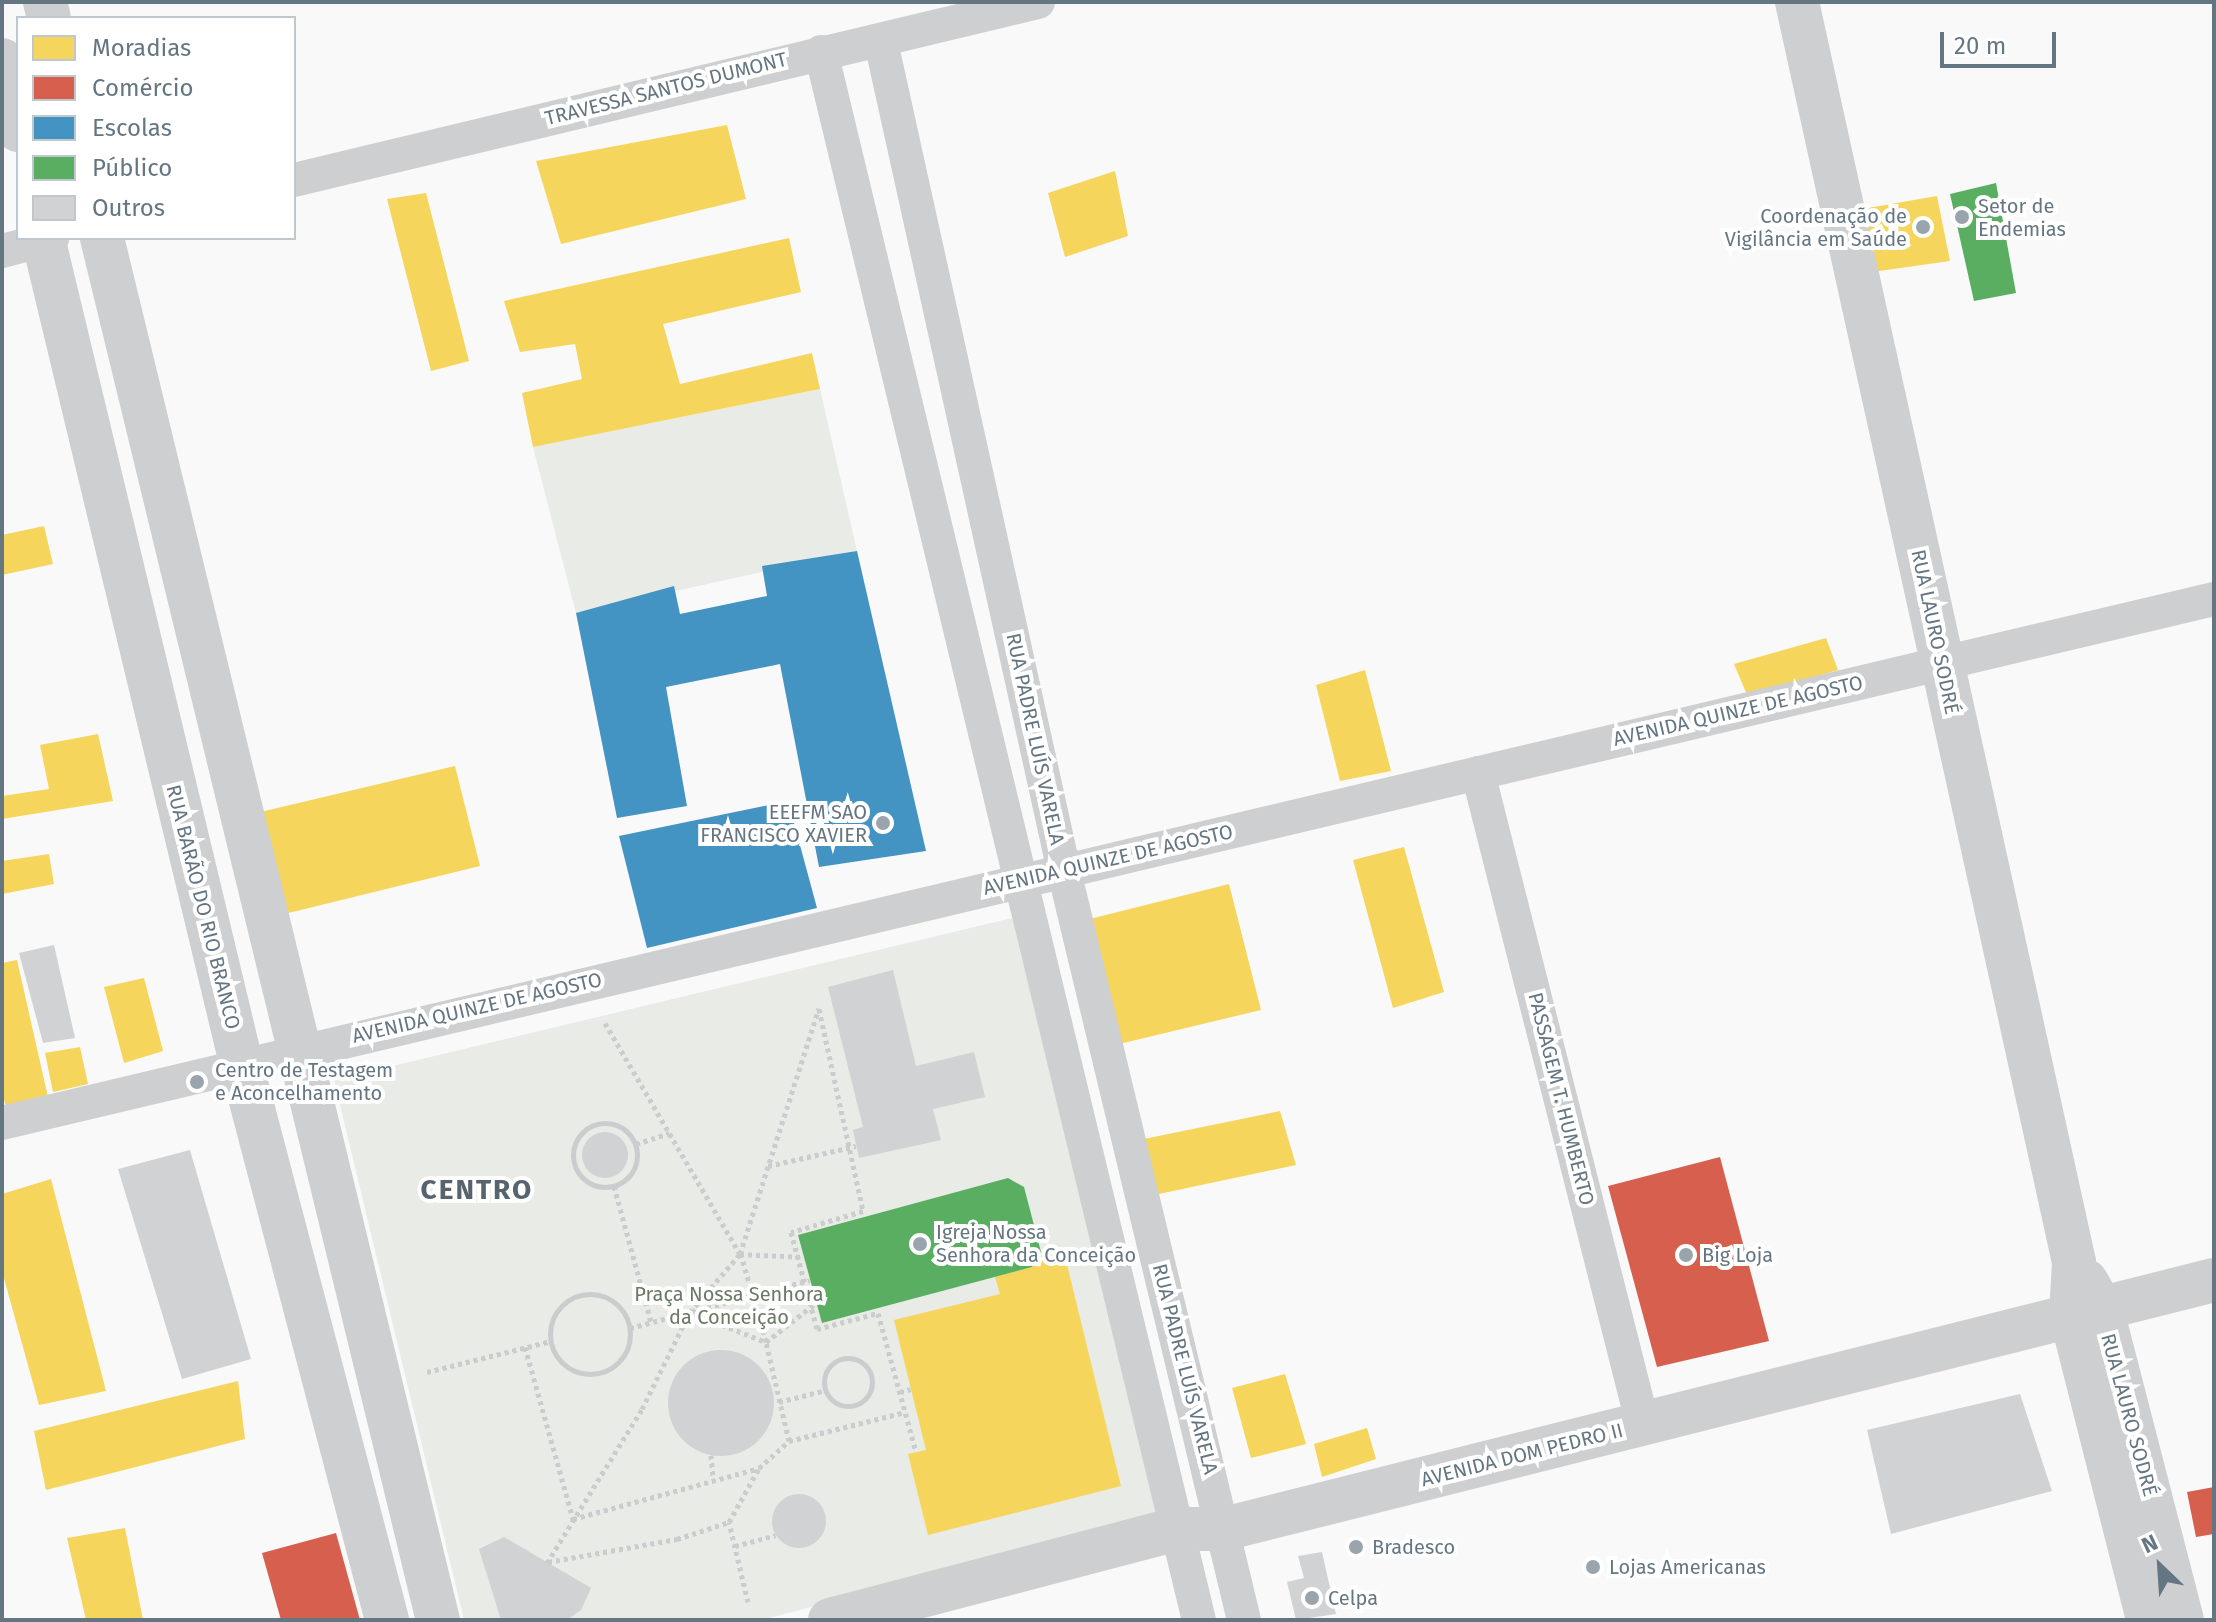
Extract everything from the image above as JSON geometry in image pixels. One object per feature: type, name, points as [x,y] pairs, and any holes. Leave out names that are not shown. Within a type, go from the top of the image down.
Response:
[{"type":"street","name":"TRAVESSA SANTOS DUMONT","points":[[296,180],[1038,2]]},
{"type":"street","name":"RUA LAURO SODRÉ","points":[[1797,2],[2086,1311],[2148,1620]]},
{"type":"street","name":"RUA PADRE LUÍS VARELA","points":[[881,42],[1064,871],[1244,1620]]},
{"type":"street","points":[[821,52],[1199,1620]]},
{"type":"street","points":[[2,60],[16,121]]},
{"type":"street","points":[[102,240],[438,1620]]},
{"type":"street","name":"RUA BARÃO DO RIO BRANCO","points":[[35,242],[241,1063],[387,1620]]},
{"type":"street","name":"AVENIDA QUINZE DE AGOSTO","points":[[2,1123],[300,1049],[2214,599]]},
{"type":"street","name":"PASSAGEM T. HUMBERTO","points":[[1478,773],[1643,1425]]},
{"type":"street","name":"AVENIDA DOM PEDRO II","points":[[830,1620],[1177,1529],[1224,1529],[2214,1280]]},
{"type":"street","name":"RUA LAURO SODRÉ","points":[[2086,1311],[2182,1620]]},
{"type":"path","points":[[905,1412],[789,1441],[759,1468],[729,1522],[677,1539],[547,1563],[642,1409],[690,1312],[740,1254],[819,1008],[853,1148],[863,1211],[791,1232],[807,1280],[817,1329],[878,1313],[916,1452]]},
{"type":"path","points":[[605,1023],[740,1254],[766,1342],[789,1441]]},
{"type":"path","points":[[611,1123],[636,1144],[631,1175],[614,1186],[584,1179],[574,1162],[575,1142],[590,1126],[611,1123]]},
{"type":"path","points":[[636,1144],[669,1133]]},
{"type":"path","points":[[768,1166],[853,1148]]},
{"type":"path","points":[[614,1186],[651,1322]]},
{"type":"path","points":[[740,1254],[801,1258]]},
{"type":"path","points":[[630,1328],[807,1280]]},
{"type":"path","points":[[594,1294],[617,1304],[630,1328],[624,1355],[603,1372],[576,1372],[556,1356],[551,1341],[559,1309],[581,1295],[594,1294]]},
{"type":"path","points":[[766,1342],[813,1304]]},
{"type":"path","points":[[690,1312],[766,1342]]},
{"type":"path","points":[[427,1372],[551,1341]]},
{"type":"path","points":[[525,1347],[573,1519]]},
{"type":"path","points":[[842,1359],[859,1360],[870,1372],[872,1387],[856,1404],[841,1404],[826,1390],[829,1367],[842,1359]]},
{"type":"path","points":[[900,1392],[911,1389]]},
{"type":"path","points":[[779,1402],[826,1390]]},
{"type":"path","points":[[711,1455],[713,1480]]},
{"type":"path","points":[[573,1519],[759,1468]]},
{"type":"path","points":[[729,1522],[748,1602]]},
{"type":"path","points":[[735,1546],[776,1535]]},
{"type":"green space","points":[[820,389],[857,551],[576,613],[533,447]]},
{"type":"green space","name":"Praça Nossa Senhora da Conceição","points":[[1012,918],[1159,1514],[762,1620],[464,1620],[334,1080]]},
{"type":"building: Moradias","points":[[727,125],[746,199],[561,244],[536,161]]},
{"type":"building: Moradias","points":[[1115,171],[1128,236],[1065,257],[1048,193]]},
{"type":"building: Moradias","points":[[426,193],[469,361],[431,371],[387,199]]},
{"type":"building: Moradias","points":[[1937,196],[1950,261],[1872,272],[1862,209]]},
{"type":"building: Moradias","points":[[789,238],[801,292],[663,324],[680,384],[812,353],[820,389],[533,447],[522,393],[582,379],[575,344],[520,352],[504,301]]},
{"type":"building: Moradias","points":[[44,526],[53,564],[2,575],[2,535]]},
{"type":"building: Moradias","points":[[1826,638],[1838,670],[1748,697],[1734,664]]},
{"type":"building: Moradias","points":[[1365,670],[1391,771],[1340,781],[1316,685]]},
{"type":"building: Moradias","points":[[98,734],[113,801],[2,819],[2,796],[49,789],[40,745]]},
{"type":"building: Moradias","points":[[455,766],[480,866],[268,918],[243,816]]},
{"type":"building: Moradias","points":[[1404,847],[1444,992],[1393,1008],[1353,860]]},
{"type":"building: Moradias","points":[[49,854],[54,884],[2,894],[2,861]]},
{"type":"building: Moradias","points":[[1229,884],[1261,1010],[1115,1045],[1082,921]]},
{"type":"building: Moradias","points":[[17,960],[50,1106],[8,1116],[2,1091],[2,963]]},
{"type":"building: Moradias","points":[[144,978],[163,1051],[124,1063],[104,987]]},
{"type":"building: Moradias","points":[[80,1047],[88,1084],[53,1092],[45,1053]]},
{"type":"building: Moradias","points":[[1280,1111],[1296,1165],[1154,1195],[1139,1140]]},
{"type":"building: Moradias","points":[[51,1179],[106,1391],[39,1405],[2,1271],[2,1194]]},
{"type":"building: Moradias","points":[[1063,1248],[1121,1486],[928,1535],[908,1454],[926,1450],[894,1320],[1000,1294],[995,1277],[1032,1267],[1041,1252]]},
{"type":"building: Moradias","points":[[1285,1374],[1306,1444],[1251,1458],[1232,1388]]},
{"type":"building: Moradias","points":[[238,1381],[245,1439],[46,1490],[34,1431]]},
{"type":"building: Moradias","points":[[1367,1428],[1376,1459],[1322,1477],[1314,1444]]},
{"type":"building: Moradias","points":[[125,1528],[143,1620],[86,1620],[67,1538]]},
{"type":"building: Comércio","name":"Big Loja","points":[[1720,1157],[1769,1341],[1657,1367],[1608,1186]]},
{"type":"building: Comércio","points":[[2214,1487],[2214,1534],[2196,1537],[2187,1492]]},
{"type":"building: Comércio","points":[[336,1533],[360,1620],[281,1620],[262,1553]]},
{"type":"building: Escolas","points":[[857,551],[926,851],[819,867],[780,664],[666,687],[687,806],[617,818],[576,613],[674,586],[680,614],[767,596],[762,566]]},
{"type":"building: Escolas","points":[[788,801],[817,908],[647,948],[619,836]]},
{"type":"building: Público","points":[[1996,183],[2016,293],[1974,301],[1950,194]]},
{"type":"building: Público","name":"Igreja Nossa Senhora da Conceição","points":[[1008,1178],[1024,1187],[1041,1252],[1032,1267],[822,1323],[798,1235]]},
{"type":"building: Outros","points":[[54,945],[75,1038],[43,1043],[19,953]]},
{"type":"building: Outros","points":[[893,970],[916,1066],[974,1052],[985,1097],[933,1109],[941,1140],[859,1158],[853,1130],[863,1127],[828,987]]},
{"type":"building: Outros","points":[[605,1132],[621,1139],[628,1155],[621,1171],[605,1178],[589,1171],[582,1155],[589,1139]]},
{"type":"building: Outros","points":[[190,1150],[251,1359],[182,1379],[118,1169]]},
{"type":"building: Outros","points":[[721,1350],[741,1354],[759,1365],[770,1383],[774,1403],[770,1423],[759,1441],[741,1452],[721,1456],[701,1452],[683,1441],[672,1423],[668,1403],[672,1383],[683,1365],[701,1354]]},
{"type":"building: Outros","points":[[2020,1394],[2052,1491],[1891,1534],[1867,1430]]},
{"type":"building: Outros","points":[[799,1494],[818,1502],[826,1521],[818,1540],[799,1548],[780,1540],[772,1521],[780,1502]]},
{"type":"building: Outros","points":[[504,1537],[591,1588],[581,1610],[567,1620],[501,1620],[479,1549]]},
{"type":"building: Outros","name":"Celpa","points":[[1322,1552],[1336,1614],[1296,1620],[1287,1582],[1304,1578],[1298,1556]]},
{"type":"place","name":"Setor de Endemias","points":[[1962,217]]},
{"type":"place","name":"Coordenação de Vigilância em Saúde","points":[[1923,227]]},
{"type":"place","name":"EEEFM SAO FRANCISCO XAVIER","points":[[883,823]]},
{"type":"place","name":"Centro de Testagem e Aconcelhamento","points":[[197,1082]]},
{"type":"place","name":"Igreja Nossa Senhora da Conceição","points":[[920,1244]]},
{"type":"place","name":"Big Loja","points":[[1686,1255]]},
{"type":"place","name":"Bradesco","points":[[1356,1547]]},
{"type":"place","name":"Lojas Americanas","points":[[1593,1567]]},
{"type":"place","name":"Celpa","points":[[1312,1598]]},
{"type":"district","name":"CENTRO","points":[[477,1190]]}]
